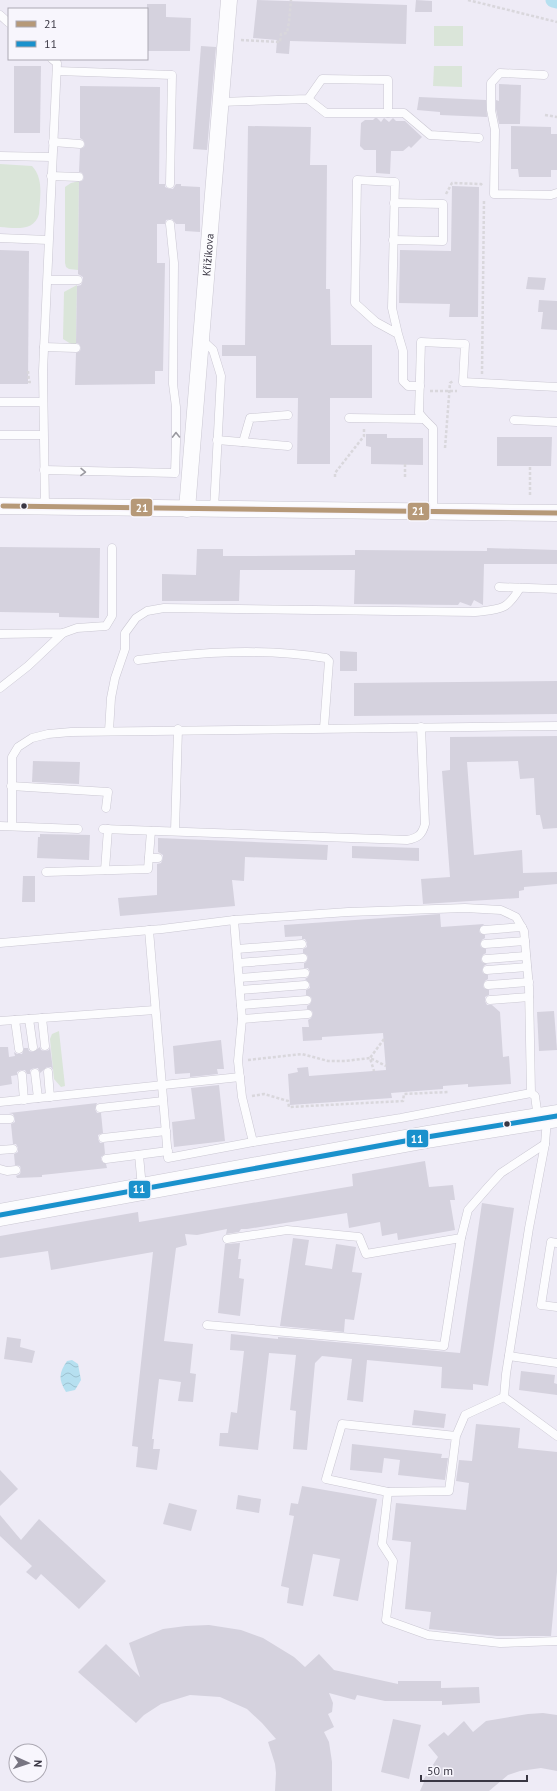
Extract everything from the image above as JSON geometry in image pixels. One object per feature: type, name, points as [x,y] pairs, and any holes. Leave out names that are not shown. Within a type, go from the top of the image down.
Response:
[{"type":"main road","points":[[0,1215],[419,1138],[548,1117]]},
{"type":"street","name":"Křižíkova","points":[[187,509],[229,0]]},
{"type":"street","points":[[0,506],[557,513]]},
{"type":"lane","points":[[0,15],[8,22]]},
{"type":"lane","points":[[45,507],[43,435],[44,347],[57,71],[57,63],[53,60]]},
{"type":"lane","points":[[57,71],[172,75],[170,184]]},
{"type":"lane","points":[[544,75],[500,73],[491,83],[491,110],[495,130],[494,194],[551,195],[557,193]]},
{"type":"lane","points":[[308,99],[322,79],[388,80],[388,113]]},
{"type":"lane","points":[[220,102],[308,99],[326,113],[404,113],[430,135],[479,138]]},
{"type":"lane","points":[[53,142],[80,144]]},
{"type":"lane","points":[[0,156],[52,157]]},
{"type":"lane","points":[[51,176],[79,177]]},
{"type":"lane","points":[[398,334],[376,322],[356,303],[357,180],[395,182],[392,308],[403,351],[403,381],[408,386],[420,389]]},
{"type":"lane","points":[[393,240],[443,241],[443,204],[394,203]]},
{"type":"lane","points":[[44,470],[175,473],[176,407],[173,384],[174,263],[170,224]]},
{"type":"lane","points":[[0,238],[48,240]]},
{"type":"lane","points":[[48,280],[78,280]]},
{"type":"lane","points":[[201,338],[213,350],[221,376],[214,509]]},
{"type":"lane","points":[[433,512],[434,428],[419,413],[421,342],[465,344],[463,382],[557,387]]},
{"type":"lane","points":[[44,347],[76,348]]},
{"type":"lane","points":[[0,402],[43,402]]},
{"type":"lane","points":[[243,442],[250,418],[288,415]]},
{"type":"lane","points":[[350,418],[424,419]]},
{"type":"lane","points":[[514,420],[557,422]]},
{"type":"lane","points":[[0,435],[43,435]]},
{"type":"lane","points":[[217,440],[288,446]]},
{"type":"lane","points":[[0,634],[63,633],[77,628],[106,626],[112,616],[112,548]]},
{"type":"lane","points":[[499,587],[557,588]]},
{"type":"lane","points":[[109,731],[111,698],[115,678],[125,649],[125,633],[136,618],[147,611],[164,608],[475,612],[499,609],[511,603],[520,588]]},
{"type":"lane","points":[[0,688],[28,666],[63,633]]},
{"type":"lane","points":[[138,660],[195,653],[256,652],[326,658],[329,661],[324,728]]},
{"type":"lane","points":[[12,826],[12,757],[18,747],[32,738],[48,734],[178,729],[557,726]]},
{"type":"lane","points":[[105,870],[105,829],[407,840],[417,838],[423,832],[425,824],[421,727]]},
{"type":"lane","points":[[175,831],[178,729]]},
{"type":"lane","points":[[11,786],[108,792],[106,808]]},
{"type":"lane","points":[[0,826],[78,829]]},
{"type":"lane","points":[[46,872],[148,869],[150,831]]},
{"type":"lane","points":[[149,858],[158,858]]},
{"type":"lane","points":[[0,943],[149,930],[234,920],[348,912],[465,908],[501,910],[516,917],[524,931],[529,982],[531,1093],[535,1096],[548,1117],[545,1144],[529,1228],[504,1397]]},
{"type":"lane","points":[[234,920],[242,1019],[238,1061],[242,1097],[253,1142]]},
{"type":"lane","points":[[484,930],[522,926]]},
{"type":"lane","points":[[149,930],[168,1158],[253,1142],[401,1118],[531,1093]]},
{"type":"lane","points":[[485,944],[525,941]]},
{"type":"lane","points":[[237,949],[302,944]]},
{"type":"lane","points":[[486,958],[526,956]]},
{"type":"lane","points":[[238,963],[303,958]]},
{"type":"lane","points":[[487,970],[527,967]]},
{"type":"lane","points":[[239,978],[304,973]]},
{"type":"lane","points":[[488,985],[529,982]]},
{"type":"lane","points":[[240,990],[305,985]]},
{"type":"lane","points":[[490,1000],[529,997]]},
{"type":"lane","points":[[241,1005],[307,1000]]},
{"type":"lane","points":[[0,1021],[155,1010]]},
{"type":"lane","points":[[242,1019],[308,1014]]},
{"type":"lane","points":[[42,1018],[45,1046]]},
{"type":"lane","points":[[29,1019],[33,1047]]},
{"type":"lane","points":[[15,1020],[19,1049]]},
{"type":"lane","points":[[48,1072],[50,1097]]},
{"type":"lane","points":[[35,1073],[38,1098]]},
{"type":"lane","points":[[22,1075],[24,1100]]},
{"type":"lane","points":[[0,1102],[240,1077]]},
{"type":"lane","points":[[100,1108],[163,1102]]},
{"type":"lane","points":[[0,1119],[10,1119]]},
{"type":"lane","points":[[103,1138],[166,1131]]},
{"type":"lane","points":[[207,1325],[444,1346],[461,1238],[468,1210],[501,1173],[545,1144]]},
{"type":"lane","points":[[0,1150],[13,1149]]},
{"type":"lane","points":[[106,1159],[168,1151]]},
{"type":"lane","points":[[139,1155],[142,1188]]},
{"type":"lane","points":[[0,1169],[7,1171],[16,1170]]},
{"type":"lane","points":[[227,1239],[287,1230],[359,1237],[366,1254],[461,1238]]},
{"type":"lane","points":[[557,1243],[551,1242],[541,1305],[557,1307]]},
{"type":"lane","points":[[509,1356],[557,1363]]},
{"type":"lane","points":[[456,1436],[342,1424],[326,1479],[388,1492],[449,1492],[456,1436],[465,1415],[504,1397]]},
{"type":"lane","points":[[504,1397],[557,1436]]},
{"type":"lane","points":[[388,1492],[382,1544],[393,1562],[386,1620],[428,1635],[500,1643],[557,1641]]},
{"type":"path","points":[[226,39],[280,42],[281,34],[286,34],[290,22],[291,0]]},
{"type":"path","points":[[468,0],[557,22]]},
{"type":"path","points":[[544,115],[557,117]]},
{"type":"path","points":[[443,204],[452,183],[482,184],[484,188]]},
{"type":"path","points":[[482,383],[484,196]]},
{"type":"path","points":[[28,371],[29,382],[32,382],[32,372]]},
{"type":"path","points":[[445,453],[450,383],[452,381],[463,382]]},
{"type":"path","points":[[420,389],[462,391]]},
{"type":"path","points":[[336,477],[336,473],[364,436],[364,418]]},
{"type":"path","points":[[405,464],[405,477]]},
{"type":"path","points":[[530,466],[530,495]]},
{"type":"path","points":[[370,1058],[384,1039]]},
{"type":"path","points":[[238,1061],[302,1054],[328,1061],[345,1061],[370,1058],[386,1066]]},
{"type":"path","points":[[370,1058],[374,1071]]},
{"type":"path","points":[[242,1097],[264,1094],[288,1101],[289,1107],[403,1100],[404,1094],[448,1092]]},
{"type":"shaded area","points":[[434,26],[463,26],[463,46],[434,46]]},
{"type":"shaded area","points":[[434,66],[462,66],[462,87],[433,86]]},
{"type":"shaded area","points":[[0,164],[32,166],[36,171],[40,182],[39,214],[37,220],[33,224],[23,228],[0,227]]},
{"type":"shaded area","points":[[79,181],[78,270],[69,269],[66,267],[65,263],[65,187],[71,183]]},
{"type":"shaded area","points":[[77,285],[76,344],[71,344],[63,339],[64,292]]},
{"type":"shaded area","points":[[59,1031],[65,1086],[61,1087],[54,1079],[50,1039],[52,1034]]},
{"type":"water","points":[[72,1360],[78,1364],[81,1380],[75,1390],[66,1392],[60,1376],[67,1361]]},
{"type":"building","points":[[257,0],[407,5],[406,44],[290,41],[289,54],[276,53],[277,40],[253,38]]},
{"type":"building","points":[[416,0],[432,1],[432,12],[415,12]]},
{"type":"building","points":[[147,4],[166,4],[166,17],[191,18],[190,51],[148,51]]},
{"type":"building","points":[[201,46],[216,47],[207,150],[193,149]]},
{"type":"building","points":[[14,66],[41,66],[40,133],[14,133]]},
{"type":"building","points":[[499,84],[521,85],[520,124],[499,124],[496,100],[499,101]]},
{"type":"building","points":[[80,86],[160,87],[159,184],[165,184],[165,187],[170,189],[173,189],[176,184],[181,184],[181,186],[200,187],[200,232],[185,231],[185,224],[176,224],[172,219],[166,220],[165,224],[157,224],[157,263],[165,263],[163,371],[155,371],[155,384],[75,385],[76,353],[80,351],[81,348],[79,344],[76,343],[77,286],[81,285],[83,280],[83,277],[78,274],[79,182],[83,180],[84,177],[82,173],[79,172],[80,149],[84,147],[85,144],[80,138]]},
{"type":"building","points":[[419,97],[486,100],[487,117],[440,115],[440,112],[417,110]]},
{"type":"building","points":[[375,118],[381,122],[384,118],[389,122],[393,118],[396,121],[405,121],[422,137],[411,148],[409,146],[403,151],[391,151],[390,174],[376,173],[376,150],[364,150],[360,146],[361,123],[365,120],[373,120]]},
{"type":"building","points":[[248,126],[311,127],[310,165],[327,165],[326,289],[330,289],[331,345],[372,345],[372,398],[330,398],[330,464],[297,464],[298,398],[256,398],[256,356],[222,356],[222,345],[245,345]]},
{"type":"building","points":[[511,126],[551,127],[551,134],[557,134],[557,170],[551,170],[551,177],[519,177],[518,169],[511,169]]},
{"type":"building","points":[[452,186],[479,187],[478,317],[449,317],[450,304],[399,303],[400,250],[451,251]]},
{"type":"building","points":[[0,250],[29,251],[28,384],[0,384]]},
{"type":"building","points":[[528,277],[546,278],[544,290],[526,289]]},
{"type":"building","points":[[539,300],[557,301],[557,330],[541,329],[543,312],[538,312]]},
{"type":"building","points":[[366,434],[387,434],[387,438],[423,438],[423,465],[371,464],[371,447],[366,446]]},
{"type":"building","points":[[497,437],[552,437],[551,466],[497,466]]},
{"type":"building","points":[[0,547],[100,548],[99,618],[59,617],[59,613],[0,612]]},
{"type":"building","points":[[487,548],[557,550],[557,564],[484,564],[483,605],[474,600],[471,606],[460,602],[458,605],[354,604],[355,570],[240,570],[239,601],[162,601],[162,574],[196,575],[197,549],[223,549],[223,556],[254,556],[355,555],[355,550],[487,551]]},
{"type":"building","points":[[340,651],[357,652],[357,671],[340,671]]},
{"type":"building","points":[[557,681],[557,714],[354,716],[354,683]]},
{"type":"building","points":[[557,736],[557,828],[543,829],[540,815],[536,815],[534,778],[520,779],[518,761],[467,762],[474,855],[522,850],[523,873],[557,872],[557,884],[524,887],[524,890],[519,891],[519,898],[423,904],[421,879],[450,877],[442,771],[450,770],[450,737]]},
{"type":"building","points":[[33,761],[80,762],[79,784],[32,782]]},
{"type":"building","points":[[40,834],[90,835],[89,860],[37,858],[38,837],[40,837]]},
{"type":"building","points":[[158,838],[328,845],[327,860],[245,857],[244,881],[232,880],[235,906],[120,916],[118,898],[157,895],[157,864],[161,863],[163,858],[163,855],[158,852]]},
{"type":"building","points":[[352,846],[419,848],[419,861],[352,858]]},
{"type":"building","points":[[23,876],[35,876],[35,902],[22,902]]},
{"type":"building","points":[[440,914],[441,927],[484,924],[479,930],[480,933],[485,935],[485,938],[480,944],[481,947],[486,949],[486,953],[481,959],[482,962],[487,964],[482,970],[483,973],[488,975],[488,979],[483,985],[484,988],[489,990],[489,995],[485,997],[485,1001],[487,1005],[492,1005],[500,1012],[503,1057],[509,1056],[511,1084],[468,1087],[468,1084],[443,1086],[443,1089],[391,1093],[392,1098],[290,1105],[288,1074],[298,1072],[297,1068],[308,1067],[309,1076],[386,1070],[383,1033],[322,1037],[322,1040],[303,1041],[302,1027],[309,1027],[308,1020],[313,1014],[312,1011],[307,1009],[307,1006],[312,1000],[311,997],[306,995],[306,990],[310,988],[310,984],[305,979],[308,977],[310,972],[308,968],[304,968],[304,963],[308,958],[307,955],[303,953],[303,949],[307,947],[307,943],[305,939],[302,939],[302,936],[285,937],[284,925]]},
{"type":"building","points":[[554,1011],[557,1050],[539,1051],[537,1012]]},
{"type":"building","points":[[221,1040],[224,1069],[217,1069],[218,1074],[190,1077],[190,1073],[175,1074],[173,1046]]},
{"type":"building","points":[[50,1046],[53,1070],[51,1067],[47,1067],[40,1073],[38,1068],[34,1068],[30,1070],[30,1074],[27,1074],[25,1070],[21,1070],[17,1072],[17,1075],[11,1076],[12,1084],[0,1086],[0,1047],[8,1047],[9,1057],[15,1056],[14,1052],[17,1054],[22,1054],[24,1048],[28,1048],[29,1051],[33,1052],[40,1047],[41,1050],[49,1050]]},
{"type":"building","points":[[219,1085],[225,1141],[174,1147],[172,1122],[195,1119],[191,1088]]},
{"type":"building","points":[[97,1103],[95,1109],[97,1113],[101,1113],[103,1133],[98,1135],[98,1139],[100,1143],[104,1143],[105,1154],[101,1157],[101,1160],[106,1164],[107,1168],[42,1175],[42,1177],[17,1178],[16,1176],[20,1174],[21,1170],[20,1166],[15,1165],[14,1154],[18,1152],[18,1148],[16,1144],[13,1144],[11,1124],[15,1122],[15,1119],[13,1114],[9,1113]]},
{"type":"building","points":[[425,1161],[429,1187],[453,1185],[455,1200],[450,1200],[455,1230],[398,1240],[397,1233],[382,1236],[380,1222],[349,1228],[347,1213],[241,1229],[239,1232],[226,1234],[227,1229],[197,1235],[185,1234],[187,1245],[176,1248],[164,1341],[193,1344],[190,1373],[196,1374],[193,1402],[178,1401],[181,1382],[159,1379],[152,1439],[154,1439],[153,1449],[160,1449],[157,1470],[136,1467],[138,1447],[132,1446],[153,1252],[51,1270],[48,1251],[0,1258],[0,1236],[138,1212],[139,1222],[353,1186],[352,1174]]},
{"type":"building","points":[[482,1203],[514,1208],[488,1386],[473,1384],[473,1390],[441,1388],[442,1367],[367,1360],[363,1402],[347,1400],[352,1359],[322,1356],[315,1363],[307,1450],[293,1449],[296,1411],[290,1410],[296,1355],[269,1353],[258,1450],[219,1446],[220,1433],[228,1433],[231,1412],[237,1413],[244,1351],[230,1350],[231,1334],[460,1353]]},
{"type":"building","points":[[293,1238],[309,1240],[305,1265],[332,1269],[336,1244],[356,1247],[352,1272],[362,1273],[354,1320],[345,1319],[344,1332],[280,1326]]},
{"type":"building","points":[[240,1243],[238,1259],[241,1259],[239,1278],[244,1279],[240,1316],[218,1313],[225,1244]]},
{"type":"building","points":[[7,1337],[21,1339],[20,1347],[35,1351],[32,1363],[4,1359]]},
{"type":"building","points":[[521,1371],[555,1375],[554,1383],[557,1384],[557,1395],[519,1390]]},
{"type":"building","points":[[414,1410],[446,1414],[444,1428],[412,1425]]},
{"type":"building","points":[[476,1424],[520,1428],[518,1448],[557,1452],[557,1572],[551,1636],[497,1636],[429,1629],[431,1612],[405,1609],[411,1542],[392,1540],[396,1503],[466,1510],[469,1483],[456,1481],[459,1460],[472,1461]]},
{"type":"building","points":[[352,1444],[442,1454],[441,1458],[448,1458],[445,1480],[398,1475],[400,1460],[384,1458],[382,1473],[350,1470]]},
{"type":"building","points":[[0,1470],[18,1489],[0,1506]]},
{"type":"building","points":[[302,1486],[377,1499],[358,1601],[333,1596],[340,1559],[313,1554],[303,1606],[287,1603],[289,1588],[281,1586],[294,1516],[289,1515],[291,1503],[298,1504]]},
{"type":"building","points":[[238,1495],[261,1499],[259,1513],[236,1509]]},
{"type":"building","points":[[169,1503],[197,1510],[191,1531],[163,1524]]},
{"type":"building","points":[[0,1515],[21,1540],[39,1519],[106,1581],[79,1609],[41,1574],[36,1580],[26,1572],[32,1566],[0,1536]]},
{"type":"building","points":[[209,1625],[241,1630],[263,1638],[294,1657],[305,1667],[319,1654],[334,1670],[398,1684],[398,1681],[441,1681],[441,1688],[479,1687],[480,1703],[442,1705],[442,1701],[385,1701],[357,1695],[355,1700],[329,1693],[333,1703],[332,1712],[328,1714],[334,1727],[324,1732],[329,1742],[332,1762],[332,1791],[275,1791],[275,1764],[268,1742],[276,1739],[247,1709],[220,1697],[190,1695],[161,1704],[144,1715],[136,1723],[78,1672],[106,1644],[140,1677],[129,1643],[163,1629]]},
{"type":"building","points":[[543,1713],[557,1715],[557,1771],[541,1768],[520,1771],[508,1775],[489,1791],[420,1791],[424,1782],[422,1782],[438,1757],[428,1745],[444,1732],[448,1736],[464,1721],[473,1732],[486,1721]]},
{"type":"building","points":[[393,1719],[421,1725],[409,1779],[381,1772]]},
{"type":"waterway","points":[[553,0],[557,1]]},
{"type":"transit line","name":"21","points":[[3,506],[557,513]]},
{"type":"transit line","name":"11","points":[[0,1215],[427,1137],[557,1116]]}]
